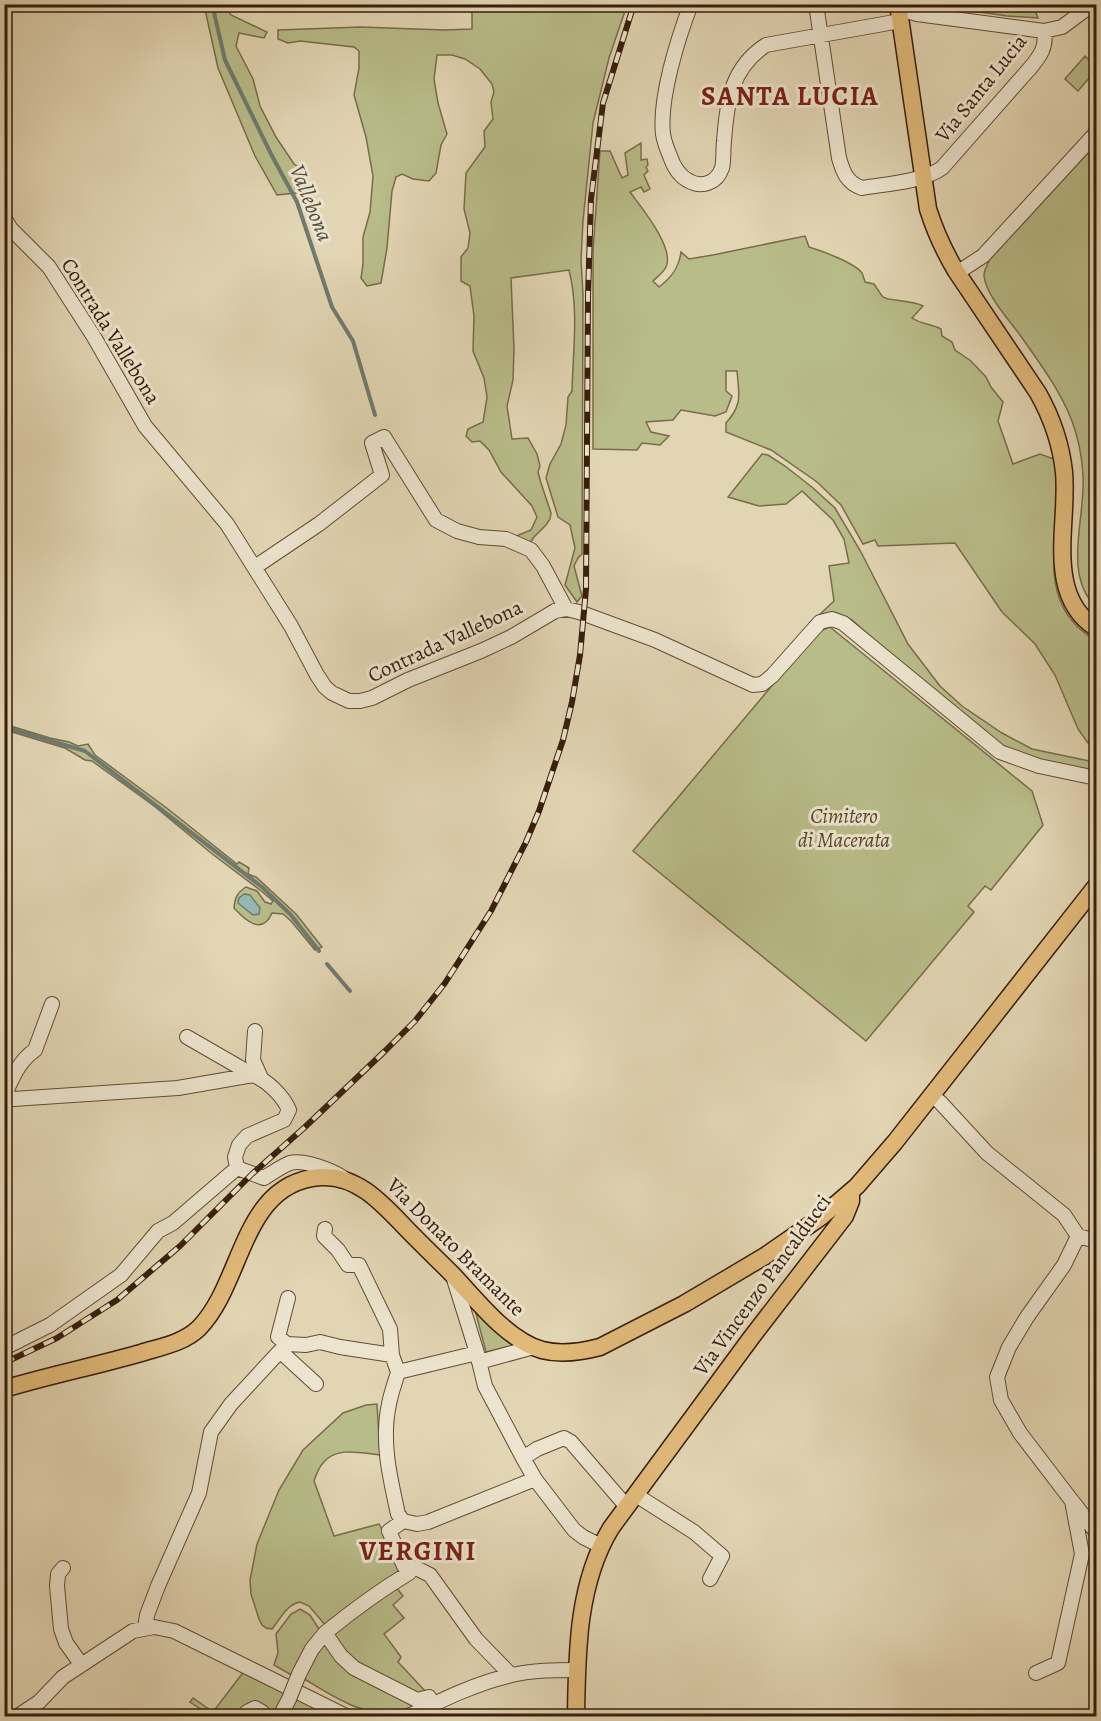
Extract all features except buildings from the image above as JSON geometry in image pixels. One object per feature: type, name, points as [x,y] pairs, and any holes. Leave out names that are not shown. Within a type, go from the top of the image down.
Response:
[{"type":"main road","points":[[899,10],[928,209],[944,250],[962,273],[1047,409],[1062,452],[1063,567],[1076,608],[1096,628]]},
{"type":"main road","points":[[924,177],[937,218],[962,273]]},
{"type":"main road","points":[[1070,588],[1096,618]]},
{"type":"main road","name":"Via Vincenzo Pancalducci","points":[[576,1716],[577,1670],[583,1609],[589,1580],[601,1546],[611,1528],[751,1338],[845,1216],[851,1201],[851,1192],[884,1156],[932,1096],[1096,885]]},
{"type":"main road","name":"Via Donato Bramante","points":[[4,1389],[101,1365],[188,1337],[198,1330],[213,1312],[227,1286],[256,1217],[269,1201],[287,1187],[306,1180],[330,1177],[366,1189],[386,1206],[495,1319],[514,1335],[534,1347],[560,1353],[586,1351],[600,1347],[684,1304],[765,1256],[851,1192]]},
{"type":"street","points":[[691,4],[666,89],[662,120],[663,136],[672,162],[680,174],[689,182],[705,185],[715,180],[722,168],[729,99],[736,78],[746,61],[766,45],[821,35],[899,10],[1044,32]]},
{"type":"street","points":[[816,4],[839,158],[846,177],[853,185],[862,188],[924,177]]},
{"type":"street","name":"Via Santa Lucia","points":[[924,177],[935,174],[951,160],[1031,68],[1045,44],[1044,32],[1062,27],[1093,4]]},
{"type":"street","points":[[962,273],[983,256],[1096,134]]},
{"type":"street","name":"Contrada Vallebona","points":[[4,218],[11,229],[49,267],[94,337],[145,426],[227,524],[291,626],[325,687],[332,693],[349,701],[372,698],[408,680],[511,637],[555,611],[566,609]]},
{"type":"street","points":[[255,567],[319,524],[382,475],[372,443],[384,437],[436,520],[457,531],[479,537],[506,539],[531,550],[566,609],[655,640],[753,686],[762,684],[772,676],[820,622],[832,619],[843,623],[1000,752],[1039,766],[1096,777]]},
{"type":"street","points":[[52,1004],[35,1050],[28,1054],[18,1067],[5,1094],[13,1100],[178,1088],[257,1077]]},
{"type":"street","points":[[255,1031],[253,1060],[257,1077]]},
{"type":"street","points":[[187,1037],[257,1077],[285,1101],[289,1110],[284,1120],[247,1136],[239,1145],[236,1157],[237,1168]]},
{"type":"street","points":[[932,1096],[987,1153],[1065,1215],[1078,1236],[1096,1241]]},
{"type":"street","points":[[237,1168],[264,1178],[292,1162],[315,1165],[334,1172],[352,1183]]},
{"type":"street","points":[[4,1347],[50,1325],[121,1275],[158,1231],[173,1223],[237,1168]]},
{"type":"street","points":[[325,1228],[324,1236],[338,1250],[348,1265],[359,1265],[390,1329],[392,1355],[398,1372],[388,1404],[386,1461],[398,1514],[404,1521],[417,1524],[428,1522],[535,1479]]},
{"type":"street","points":[[1078,1236],[1064,1265],[1008,1347],[997,1377],[1002,1400],[1020,1433],[1096,1532]]},
{"type":"street","points":[[452,1275],[485,1386],[523,1458],[535,1479],[574,1530],[601,1546]]},
{"type":"street","points":[[288,1298],[278,1337],[287,1344],[306,1345],[320,1342],[392,1355]]},
{"type":"street","points":[[398,1372],[534,1347]]},
{"type":"street","points":[[145,1628],[147,1615],[158,1586],[199,1493],[211,1432],[231,1404],[280,1351],[316,1384]]},
{"type":"street","points":[[523,1458],[537,1449],[564,1438],[571,1442],[632,1501],[694,1532],[722,1556],[710,1579]]},
{"type":"street","points":[[1035,1673],[1058,1664],[1080,1565],[1082,1554],[1072,1501]]},
{"type":"street","points":[[404,1521],[390,1531],[407,1570]]},
{"type":"street","points":[[63,1568],[58,1574],[57,1586],[61,1629],[66,1642],[81,1664]]},
{"type":"street","points":[[280,1716],[312,1649],[326,1633],[407,1570],[416,1568],[430,1575],[476,1639],[511,1675]]},
{"type":"street","points":[[18,1716],[81,1664],[133,1631],[154,1627],[174,1631],[342,1714],[354,1716]]},
{"type":"street","points":[[326,1633],[341,1656],[354,1668],[417,1700],[429,1697],[433,1704]]},
{"type":"street","points":[[409,1716],[475,1686],[511,1675],[547,1670],[577,1670]]},
{"type":"street","points":[[245,1716],[255,1708],[264,1716]]},
{"type":"green space","points":[[204,5],[227,5],[225,8],[231,15],[267,32],[264,38],[239,33],[236,46],[253,79],[260,106],[276,137],[294,164],[303,170],[306,192],[277,195],[255,156],[218,68]]},
{"type":"green space","points":[[472,5],[627,5],[609,58],[593,123],[583,221],[581,260],[583,294],[582,554],[574,566],[582,596],[577,602],[565,585],[575,548],[570,525],[558,517],[546,478],[550,464],[561,444],[566,425],[568,397],[572,391],[575,315],[569,270],[511,278],[514,349],[513,380],[507,406],[512,439],[528,438],[537,454],[540,466],[538,472],[551,513],[546,525],[530,543],[514,537],[531,530],[537,517],[532,506],[501,472],[489,450],[480,441],[472,442],[466,436],[468,429],[483,422],[487,397],[484,378],[473,351],[474,316],[470,286],[461,281],[461,257],[468,248],[470,233],[464,209],[466,173],[485,147],[484,131],[493,119],[492,84],[480,69],[465,59],[452,55],[437,55],[434,79],[447,134],[441,145],[436,173],[429,181],[413,179],[402,174],[396,177],[392,191],[387,248],[381,283],[367,286],[361,278],[363,237],[370,212],[373,176],[366,137],[354,95],[359,68],[359,51],[354,47],[300,41],[288,43],[278,39],[278,30],[361,27],[472,29]]},
{"type":"green space","points":[[1033,5],[1038,18],[937,6]]},
{"type":"green space","points":[[1085,56],[1091,62],[1093,60],[1096,70],[1078,91],[1065,79]]},
{"type":"green space","points":[[641,143],[641,160],[647,159],[648,171],[644,175],[650,189],[644,192],[641,187],[630,192],[656,228],[666,249],[666,267],[653,281],[659,287],[674,272],[681,252],[689,259],[805,236],[809,247],[853,265],[862,273],[865,282],[874,284],[883,297],[923,306],[912,318],[941,329],[942,336],[952,342],[955,350],[971,361],[986,377],[1003,402],[998,421],[1013,464],[1040,454],[1054,459],[1057,504],[1054,576],[1064,609],[1077,627],[1096,641],[1096,745],[1088,743],[1078,729],[1055,675],[1035,644],[1002,612],[955,543],[878,546],[875,540],[863,544],[841,505],[817,482],[771,450],[726,432],[726,423],[739,399],[737,371],[726,371],[726,391],[732,396],[726,412],[715,416],[681,410],[673,420],[646,422],[651,432],[669,436],[660,445],[642,443],[637,450],[593,449],[593,251],[600,151],[610,151],[622,178],[628,175],[625,153]]},
{"type":"green space","points":[[1096,144],[1096,371],[1091,388],[1096,396],[1096,607],[1086,594],[1080,578],[1078,562],[1083,475],[1074,427],[1055,387],[993,299],[984,276],[990,259]]},
{"type":"green space","points":[[762,454],[768,455],[785,466],[835,508],[861,552],[908,644],[940,686],[962,706],[1002,733],[1032,749],[1094,762],[1096,770],[1073,769],[1005,749],[927,686],[852,620],[835,613],[817,617],[834,601],[829,566],[849,563],[844,539],[833,520],[802,491],[786,504],[759,506],[728,497]]},
{"type":"green space","name":"Cimitero di Macerata","points":[[830,627],[1032,791],[1043,825],[991,890],[985,886],[968,906],[974,912],[866,1041],[633,851],[817,632]]},
{"type":"green space","points":[[4,724],[78,746],[88,744],[95,755],[237,864],[239,862],[249,868],[248,874],[256,877],[296,914],[322,947],[315,950],[283,914],[272,913],[268,920],[258,925],[248,921],[234,908],[237,896],[243,889],[246,887],[257,891],[265,902],[271,904],[273,901],[154,806],[92,761],[85,760],[65,748],[5,730]]},
{"type":"green space","points":[[475,1310],[514,1345],[486,1352]]},
{"type":"green space","points":[[377,1404],[380,1455],[357,1452],[335,1454],[322,1465],[314,1481],[334,1536],[379,1524],[405,1570],[327,1627],[309,1606],[300,1602],[287,1609],[272,1629],[266,1628],[259,1619],[251,1594],[250,1580],[257,1544],[279,1490],[303,1450],[343,1413],[366,1405]]},
{"type":"green space","points":[[395,1586],[403,1596],[393,1605],[404,1618],[384,1634],[401,1657],[398,1662],[428,1694],[420,1696],[358,1666],[330,1634],[363,1605],[368,1608]]},
{"type":"green space","points":[[300,1609],[310,1615],[321,1632],[293,1676],[274,1665],[278,1653],[276,1634],[291,1614]]},
{"type":"green space","points":[[326,1636],[338,1657],[418,1704],[387,1713],[361,1709],[336,1698],[301,1677]]},
{"type":"green space","points":[[245,1670],[289,1692],[276,1716],[246,1713],[210,1716],[190,1702],[193,1698],[213,1712]]},
{"type":"green space","points":[[295,1695],[337,1716],[284,1716]]},
{"type":"water","points":[[244,894],[250,895],[260,908],[259,914],[253,915],[238,903],[239,898]]},
{"type":"waterway","name":"Vallebona","points":[[212,4],[225,60],[297,202],[332,307],[353,341],[375,415]]},
{"type":"waterway","points":[[4,727],[85,751],[262,887],[291,915],[319,951]]},
{"type":"waterway","points":[[327,964],[350,991]]},
{"type":"railway","points":[[4,1363],[57,1338],[117,1300],[180,1246],[252,1174],[385,1051],[415,1021],[445,983],[491,911],[526,842],[563,740],[580,655],[586,589],[591,199],[603,103],[634,4]]},
{"type":"district","name":"SANTA LUCIA","points":[[790,96]]},
{"type":"district","name":"VERGINI","points":[[418,1551]]}]
